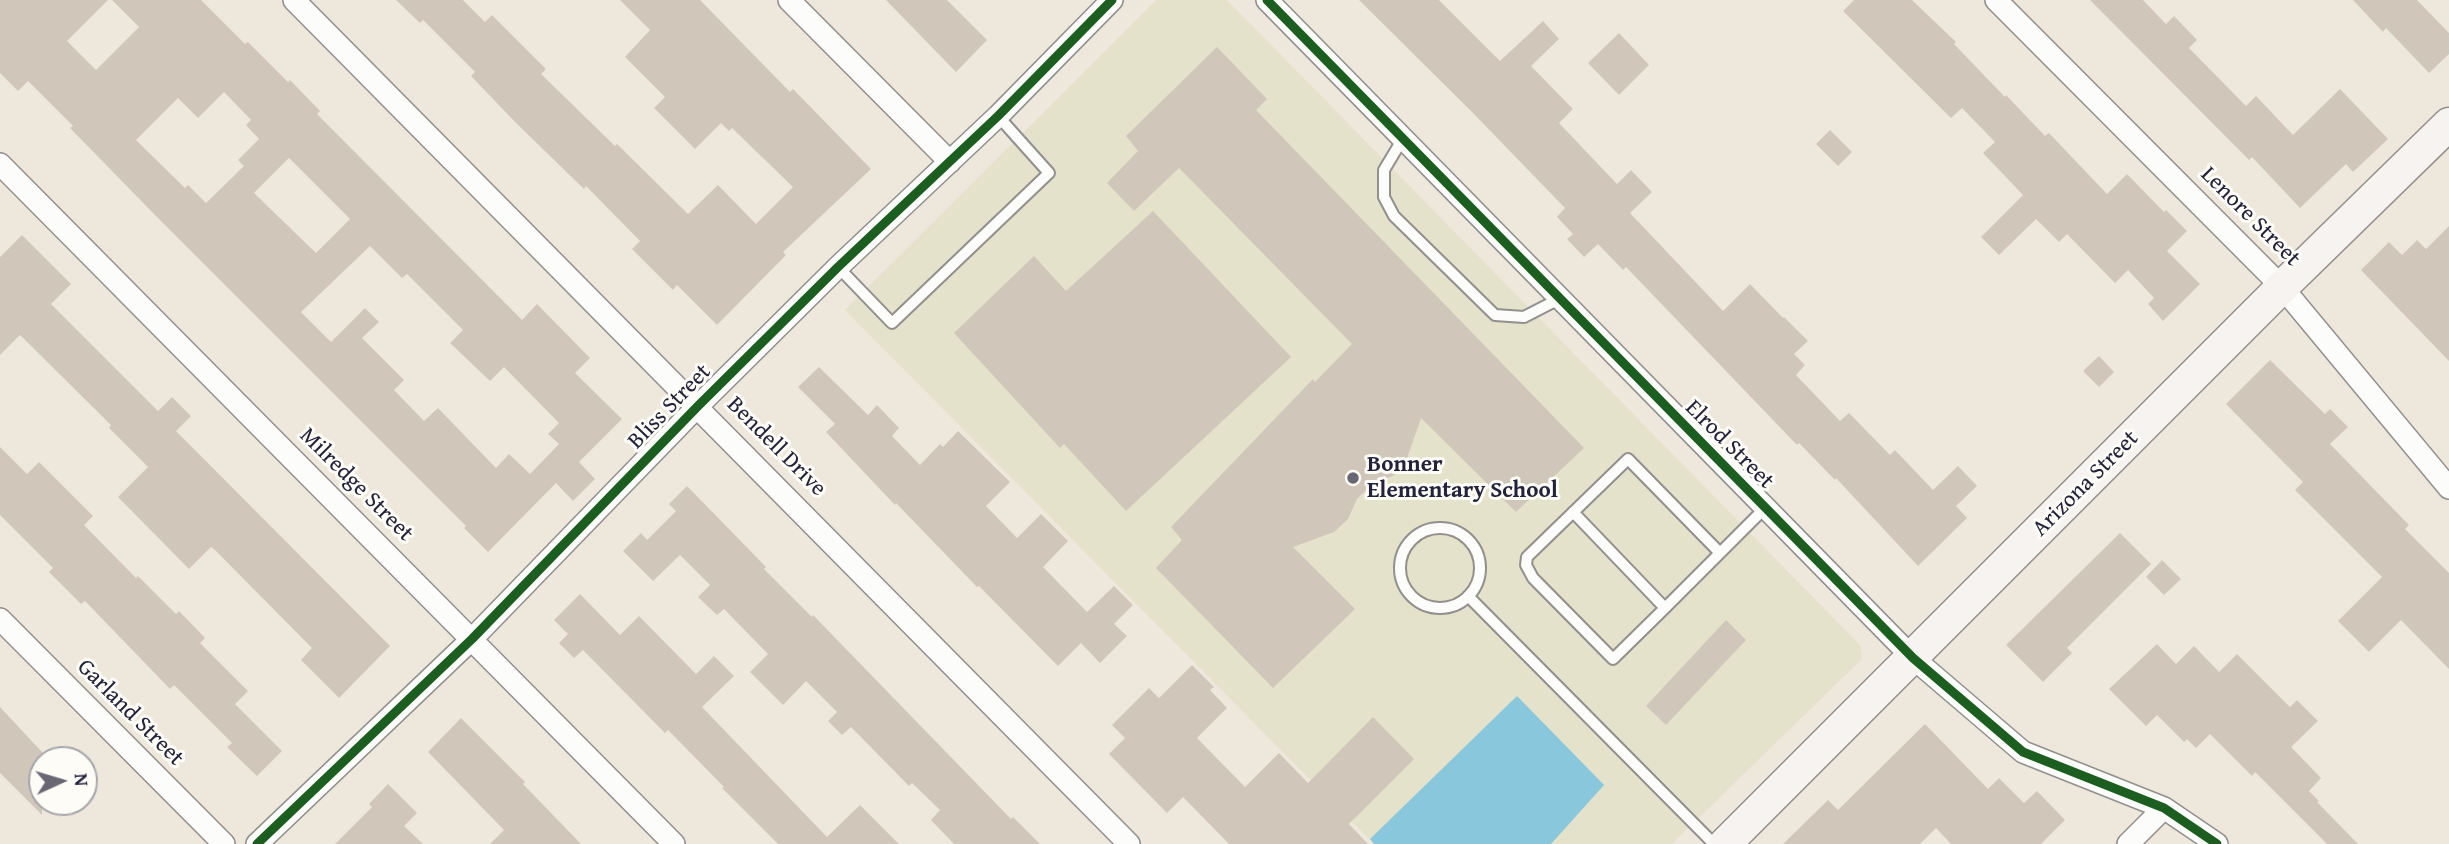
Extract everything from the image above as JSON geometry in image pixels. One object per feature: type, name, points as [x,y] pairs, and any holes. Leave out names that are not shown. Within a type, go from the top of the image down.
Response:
[{"type":"street","name":"Bendell Drive","points":[[294,0],[1129,844]]},
{"type":"street","points":[[789,0],[950,162]]},
{"type":"street","name":"Bliss Street","points":[[257,844],[472,639],[698,406],[838,267],[998,116],[1112,0]]},
{"type":"street","name":"Elrod Street","points":[[1267,0],[1913,658],[2022,752],[2164,808],[2217,844]]},
{"type":"street","name":"Lenore Street","points":[[1996,0],[2282,287],[2449,488]]},
{"type":"street","name":"Arizona Street","points":[[1725,844],[2282,287],[2449,124]]},
{"type":"street","name":"Milredge Street","points":[[0,164],[674,844]]},
{"type":"street","name":"Garland Street","points":[[0,619],[224,844]]},
{"type":"street","points":[[2129,844],[2164,808]]},
{"type":"lane","points":[[838,267],[892,323],[1049,173],[998,116]]},
{"type":"lane","points":[[1402,140],[1384,170],[1384,197],[1394,216],[1495,315],[1524,317],[1559,299]]},
{"type":"lane","points":[[1720,553],[1628,459],[1527,557],[1526,565],[1533,578],[1613,659],[1665,608],[1720,553],[1765,508]]},
{"type":"lane","points":[[1573,512],[1665,608]]},
{"type":"lane","points":[[1440,527],[1455,530],[1468,539],[1477,552],[1480,568],[1477,583],[1468,596],[1455,605],[1440,608],[1425,605],[1412,596],[1403,583],[1400,568],[1403,552],[1412,539],[1425,530],[1440,527]]},
{"type":"lane","points":[[1468,596],[1714,844]]},
{"type":"shaded area","name":"Bonner Elementary School","points":[[1156,0],[1227,0],[1860,645],[1862,659],[1672,844],[1374,844],[845,310]]},
{"type":"water","points":[[1517,696],[1604,785],[1551,844],[1374,844],[1370,839]]},
{"type":"building","points":[[0,0],[108,0],[67,41],[96,70],[139,27],[112,0],[201,0],[245,44],[248,42],[288,82],[290,80],[320,111],[317,114],[522,320],[537,304],[590,358],[575,373],[622,419],[579,462],[595,479],[573,501],[556,483],[488,552],[464,528],[466,526],[70,128],[73,126],[28,81],[18,91],[0,73]],"holes":[[[224,92],[251,120],[246,125],[259,139],[238,160],[244,166],[206,203],[188,185],[185,188],[136,140],[178,98],[198,118]],[[289,158],[350,219],[316,253],[254,193]],[[370,246],[402,278],[407,274],[463,330],[450,343],[490,381],[504,367],[559,423],[548,434],[559,444],[530,474],[509,454],[496,468],[438,408],[424,421],[394,390],[404,380],[362,338],[379,322],[365,308],[331,342],[301,312]]]},
{"type":"building","points":[[396,0],[463,0],[485,22],[492,15],[546,69],[541,74],[688,214],[718,185],[756,224],[793,187],[732,128],[729,131],[721,123],[695,149],[654,108],[665,97],[625,57],[650,30],[620,0],[700,0],[790,92],[793,89],[871,169],[783,252],[786,255],[717,325],[677,285],[673,290],[632,249],[640,241],[586,186],[584,189],[515,122],[471,76],[475,72],[423,20],[420,23]]},
{"type":"building","points":[[886,0],[947,0],[987,40],[956,72]]},
{"type":"building","points":[[1359,0],[1439,0],[1500,61],[1543,21],[1559,39],[1531,66],[1573,109],[1559,123],[1617,184],[1631,170],[1652,192],[1630,213],[1723,311],[1750,284],[1784,317],[1808,341],[1794,354],[1805,365],[1796,375],[1840,421],[1849,413],[1890,455],[1895,450],[1933,490],[1958,466],[1977,486],[1956,506],[1967,518],[1918,566],[1836,478],[1835,480],[1799,443],[1797,445],[1626,267],[1623,270],[1598,244],[1584,257],[1567,239],[1573,234],[1557,217],[1565,208]]},
{"type":"building","points":[[1854,0],[1912,0],[1956,42],[1954,44],[2005,97],[2006,95],[2045,136],[2049,133],[2107,194],[2127,174],[2187,231],[2167,251],[2200,284],[2163,321],[2148,304],[2154,298],[2128,270],[2115,283],[2067,234],[2059,242],[2036,219],[1999,255],[1981,237],[2023,195],[1983,153],[1995,142],[1962,108],[1951,118],[1843,11]]},
{"type":"building","points":[[2090,0],[2143,0],[2166,24],[2174,16],[2197,40],[2189,48],[2246,106],[2256,96],[2293,135],[2340,89],[2388,139],[2353,172],[2346,164],[2300,208],[2252,157],[2249,160]]},
{"type":"building","points":[[2353,0],[2417,0],[2449,33],[2449,54],[2429,73],[2386,28],[2383,32]]},
{"type":"building","points":[[1619,33],[1649,65],[1619,95],[1588,63]]},
{"type":"building","points":[[1217,47],[1267,99],[1256,110],[1584,448],[1516,512],[1421,418],[1405,464],[1393,476],[1374,482],[1357,499],[1348,519],[1334,532],[1293,547],[1355,609],[1273,688],[1156,568],[1182,540],[1171,527],[1313,379],[1315,382],[1352,344],[1179,168],[1134,211],[1107,183],[1138,151],[1126,136]]},
{"type":"building","points":[[1830,130],[1852,152],[1838,166],[1816,144]]},
{"type":"building","points":[[1153,211],[1291,357],[1126,511],[1064,444],[1060,448],[954,333],[1034,256],[1066,291]]},
{"type":"building","points":[[2449,226],[2449,361],[2361,270],[2389,242],[2402,255],[2417,240],[2426,249]]},
{"type":"building","points":[[22,235],[71,284],[51,304],[158,411],[172,397],[191,416],[176,431],[390,646],[339,698],[301,660],[312,648],[215,550],[211,547],[189,569],[118,497],[148,467],[109,428],[111,425],[20,335],[0,355],[0,257]]},
{"type":"building","points":[[2099,356],[2114,372],[2099,387],[2083,371]]},
{"type":"building","points":[[2270,360],[2325,414],[2330,409],[2348,427],[2330,444],[2409,525],[2405,529],[2449,573],[2449,669],[2401,620],[2369,652],[2338,621],[2382,577],[2295,490],[2303,482],[2226,404]]},
{"type":"building","points":[[819,367],[868,415],[877,405],[899,428],[892,436],[920,465],[940,444],[943,447],[958,431],[1010,482],[986,506],[1017,538],[1041,514],[1068,541],[1043,567],[1087,612],[1114,586],[1133,605],[1114,624],[1127,636],[1100,663],[1081,643],[1058,666],[896,503],[895,505],[826,432],[835,424],[798,387]]},
{"type":"building","points":[[0,447],[27,474],[39,462],[93,516],[84,525],[136,578],[138,576],[176,614],[179,611],[205,638],[200,643],[248,691],[235,704],[282,751],[257,776],[227,747],[232,743],[174,685],[170,689],[85,601],[81,604],[49,572],[53,568],[0,515]]},
{"type":"building","points":[[687,486],[766,567],[764,569],[812,617],[813,615],[1011,819],[1013,817],[1040,844],[954,844],[931,820],[940,810],[912,783],[909,786],[851,727],[842,735],[828,721],[837,712],[806,681],[783,705],[750,672],[768,654],[724,609],[717,615],[698,597],[710,585],[680,555],[653,581],[623,551],[641,533],[647,540],[676,511],[669,504]]},
{"type":"building","points":[[2120,533],[2151,564],[2067,648],[2072,653],[2043,682],[2006,645]]},
{"type":"building","points":[[2162,560],[2181,579],[2164,595],[2146,577]]},
{"type":"building","points":[[580,594],[620,635],[639,616],[696,674],[714,656],[734,676],[702,707],[827,837],[860,805],[899,844],[778,844],[668,730],[665,733],[583,650],[574,658],[559,643],[568,634],[554,620]]},
{"type":"building","points":[[1726,620],[1746,640],[1666,725],[1646,706]]},
{"type":"building","points":[[2157,644],[2176,664],[2194,646],[2219,672],[2237,654],[2290,707],[2297,700],[2318,721],[2291,747],[2321,778],[2309,791],[2358,844],[2327,844],[2255,772],[2252,776],[2210,734],[2196,748],[2187,739],[2184,742],[2157,715],[2146,726],[2109,689]]},
{"type":"building","points":[[1192,665],[1214,687],[1210,690],[1227,708],[1197,738],[1245,787],[1279,753],[1308,783],[1373,717],[1414,759],[1349,824],[1368,844],[1229,844],[1183,797],[1167,813],[1109,754],[1125,738],[1112,725],[1149,688],[1159,698]]},
{"type":"building","points":[[0,707],[36,746],[28,746],[28,801],[0,773]]},
{"type":"building","points":[[461,718],[525,782],[523,784],[581,844],[490,844],[504,830],[428,752]]},
{"type":"building","points":[[1925,724],[1988,789],[1999,778],[2024,803],[2037,791],[2065,820],[2041,844],[1951,844],[1936,828],[1920,844],[1783,844],[1828,800],[1838,810]]},
{"type":"building","points":[[388,784],[417,813],[404,826],[423,844],[335,844],[372,807],[369,804]]},
{"type":"cycle path","points":[[257,844],[472,639],[698,406],[838,267],[998,116],[1112,0]]},
{"type":"cycle path","points":[[1267,0],[1913,658],[2023,752],[2164,808],[2217,844]]},
{"type":"place","name":"Bonner Elementary School","points":[[1353,478]]}]
